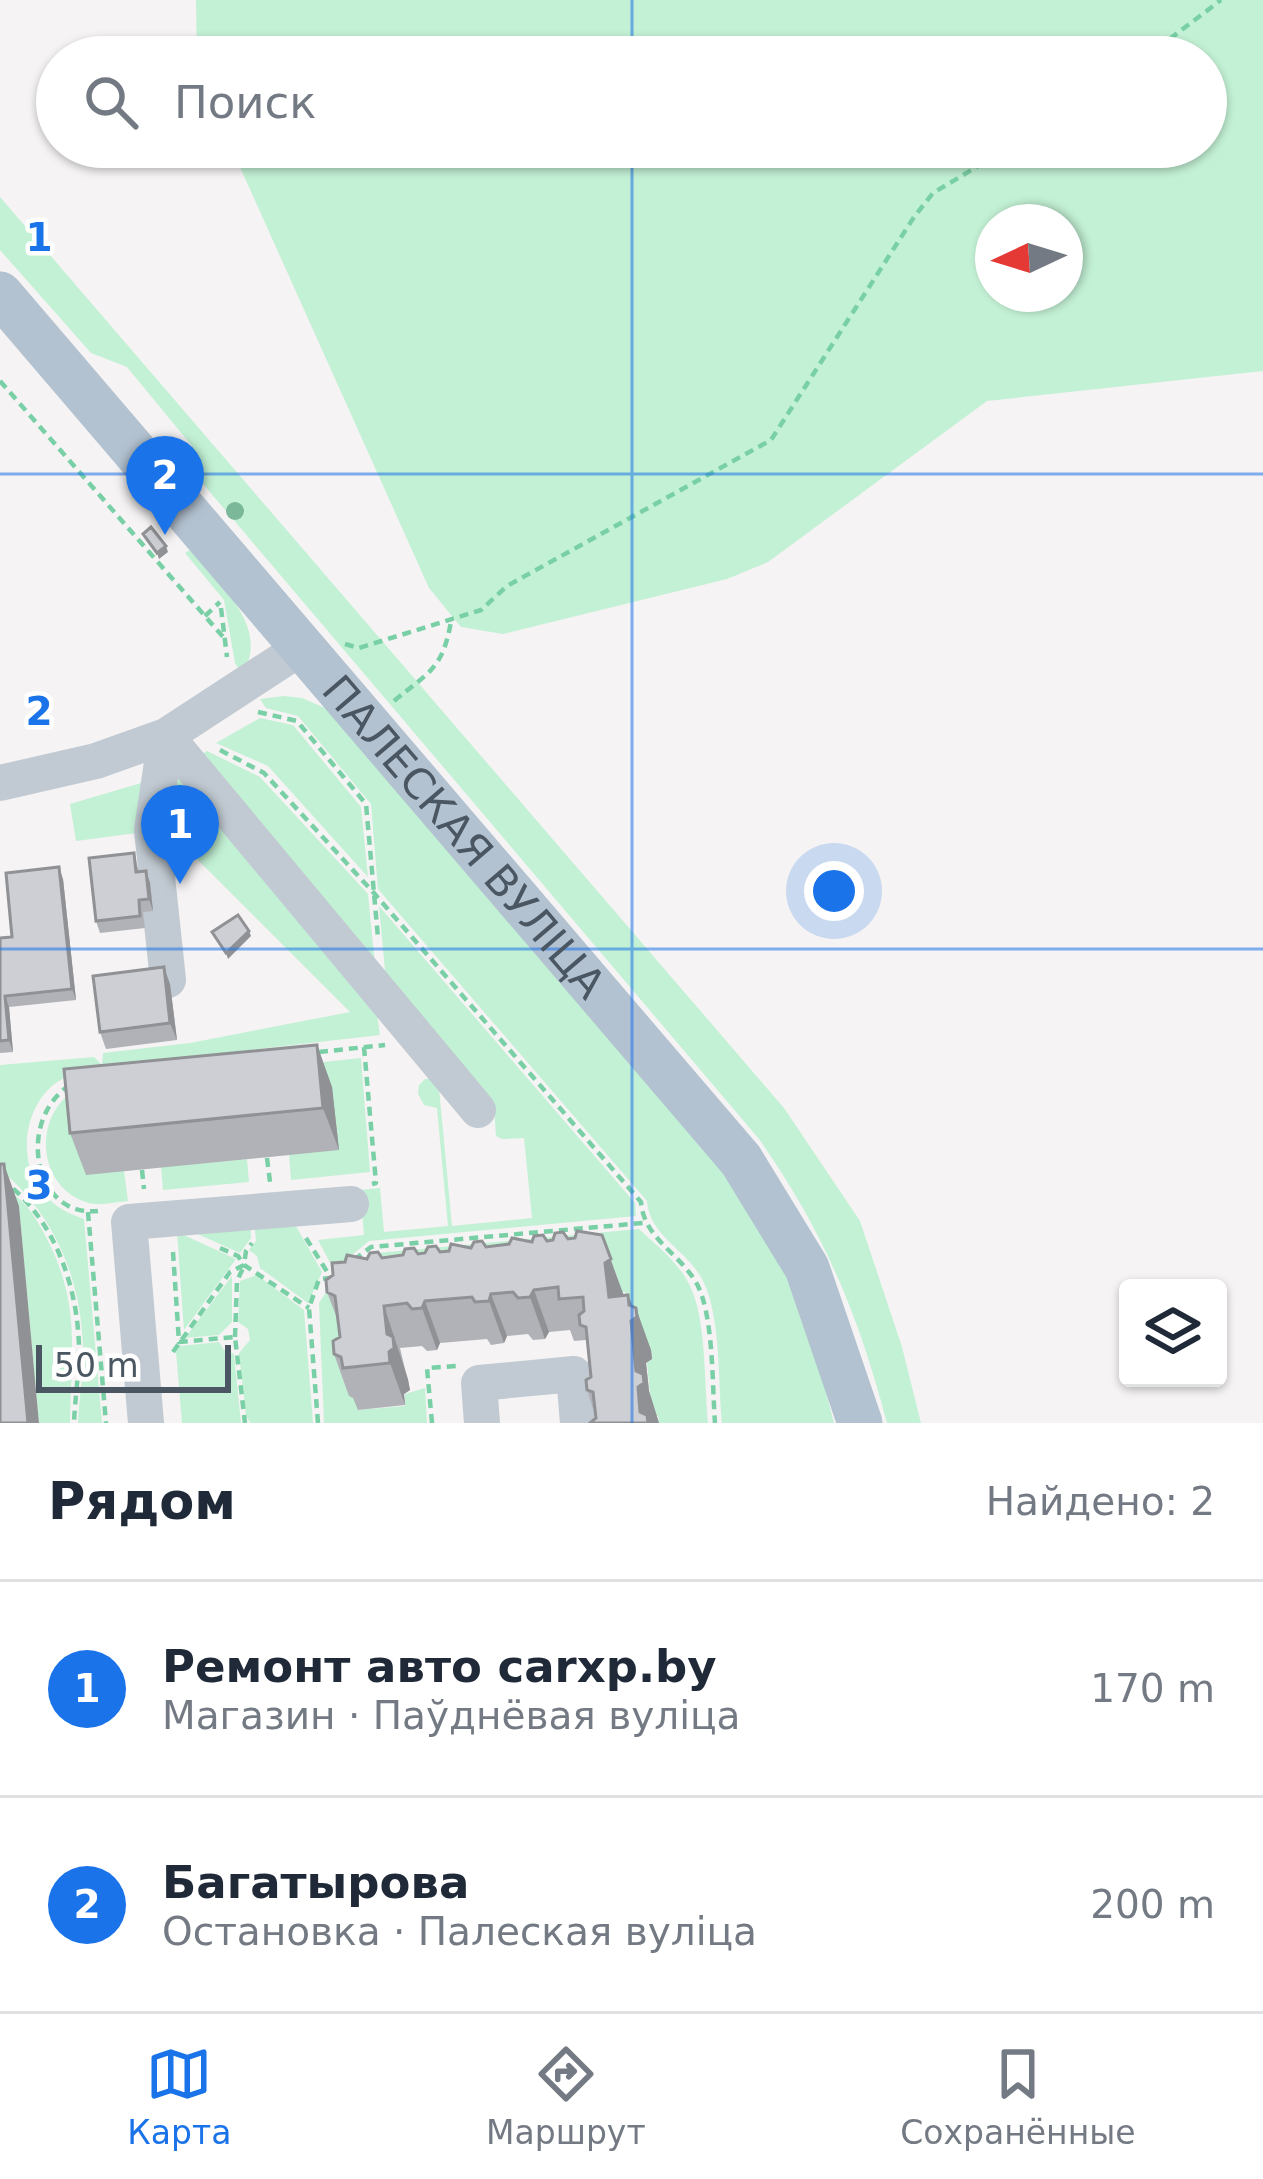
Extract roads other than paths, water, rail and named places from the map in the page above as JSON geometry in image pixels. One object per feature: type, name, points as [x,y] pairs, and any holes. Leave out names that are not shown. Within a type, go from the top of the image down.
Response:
[{"type":"main road","name":"ПАЛЕСКАЯ ВУЛІЦА","points":[[0,294],[318,644],[741,1160],[807,1268],[860,1423]]},
{"type":"street","points":[[0,783],[97,761],[166,736],[318,644]]},
{"type":"street","points":[[166,736],[152,830],[168,980]]},
{"type":"street","points":[[166,736],[478,1110]]},
{"type":"street","points":[[146,1423],[129,1222],[364,1194]]},
{"type":"street","points":[[482,1423],[479,1382],[574,1374],[578,1423]]},
{"type":"place","name":"Багатырова","points":[[165,535]]},
{"type":"place","name":"Ремонт авто carxp.by","points":[[180,884]]}]
